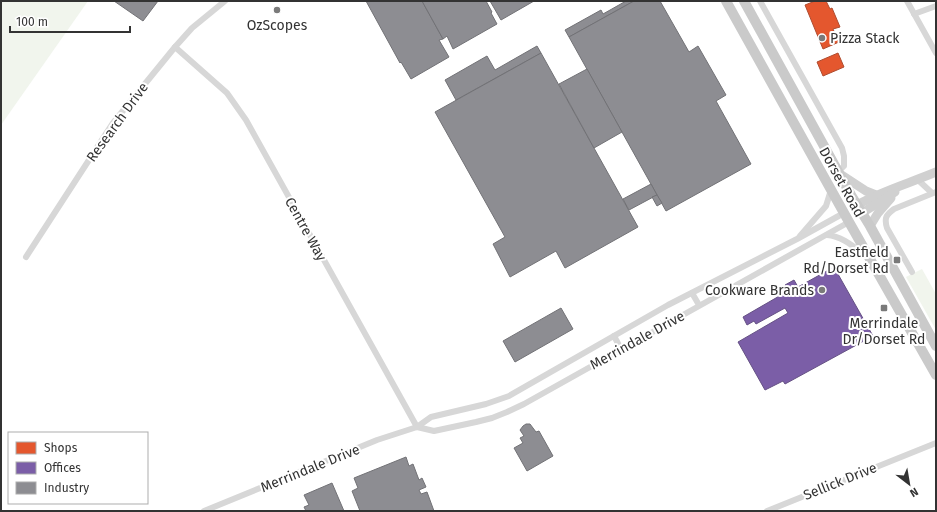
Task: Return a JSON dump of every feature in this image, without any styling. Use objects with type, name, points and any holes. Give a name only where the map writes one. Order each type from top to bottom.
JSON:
[{"type":"main road","name":"Dorset Road","points":[[726,1],[846,218],[936,375]]},
{"type":"main road","name":"Dorset Road","points":[[744,1],[936,346]]},
{"type":"main road","points":[[860,209],[876,195],[936,172]]},
{"type":"main road","points":[[839,173],[866,191],[876,195]]},
{"type":"main road","points":[[846,218],[860,209],[896,192],[908,184]]},
{"type":"main road","points":[[870,226],[878,213],[896,192]]},
{"type":"street","name":"Research Drive","points":[[26,257],[113,123],[192,28],[224,1]]},
{"type":"street","points":[[760,1],[842,148],[844,166],[839,173]]},
{"type":"street","points":[[906,1],[936,53]]},
{"type":"street","points":[[914,14],[936,6]]},
{"type":"street","name":"Centre Way","points":[[175,47],[227,93],[246,120],[417,428]]},
{"type":"street","points":[[917,180],[934,193]]},
{"type":"street","points":[[798,239],[826,206],[831,190]]},
{"type":"street","points":[[912,272],[887,228],[885,221],[889,212],[894,209],[934,193]]},
{"type":"street","name":"Merrindale Drive","points":[[417,428],[434,431],[492,418],[524,404],[699,305],[827,235],[846,218]]},
{"type":"street","name":"Merrindale Drive","points":[[204,511],[377,440],[417,428],[431,417],[486,404],[508,396],[692,293],[798,239],[846,218]]},
{"type":"street","points":[[827,235],[842,239],[870,260]]},
{"type":"street","points":[[692,293],[699,305]]},
{"type":"street","points":[[614,336],[621,349]]},
{"type":"street","name":"Sellick Drive","points":[[767,511],[936,443]]},
{"type":"shaded area","points":[[1,1],[88,1],[1,125]]},
{"type":"shaded area","points":[[922,269],[936,294],[936,330],[906,277]]},
{"type":"building: Shops","points":[[815,1],[826,1],[830,9],[832,8],[840,27],[833,29],[836,36],[838,35],[839,42],[823,49],[805,5]]},
{"type":"building: Shops","points":[[838,53],[844,67],[823,76],[817,62]]},
{"type":"building: Offices","points":[[834,267],[873,336],[785,384],[783,381],[765,390],[738,342],[788,313],[785,308],[756,324],[754,321],[747,325],[743,317],[788,291],[785,285],[794,280],[798,287]]},
{"type":"building: Industry","points":[[114,1],[158,1],[143,21]]},
{"type":"building: Industry","points":[[366,1],[422,1],[443,39],[439,40],[449,57],[411,79],[401,62],[400,63]]},
{"type":"building: Industry","points":[[422,1],[486,1],[497,24],[453,49],[447,36],[443,39]]},
{"type":"building: Industry","points":[[490,1],[534,1],[501,20]]},
{"type":"building: Industry","points":[[626,1],[634,1],[569,37],[565,30],[601,10],[603,14]]},
{"type":"building: Industry","points":[[634,1],[660,1],[689,52],[698,46],[726,95],[716,101],[751,164],[666,211],[569,37]]},
{"type":"building: Industry","points":[[537,46],[541,53],[456,100],[445,80],[487,56],[495,70]]},
{"type":"building: Industry","points":[[541,53],[638,227],[565,268],[556,251],[510,277],[493,244],[505,237],[435,112]]},
{"type":"building: Industry","points":[[587,69],[622,132],[594,148],[559,84]]},
{"type":"building: Industry","points":[[651,184],[657,195],[629,210],[623,199]]},
{"type":"building: Industry","points":[[657,195],[662,203],[657,206],[652,197]]},
{"type":"building: Industry","points":[[561,308],[573,329],[515,362],[503,341]]},
{"type":"building: Industry","points":[[526,424],[530,424],[536,432],[539,431],[553,456],[527,471],[514,448],[523,443],[520,438],[524,436],[520,430]]},
{"type":"building: Industry","points":[[406,457],[409,466],[413,464],[419,480],[422,478],[426,487],[419,490],[421,494],[427,492],[434,511],[360,511],[352,491],[358,488],[354,478]]},
{"type":"building: Industry","points":[[332,483],[344,511],[306,511],[304,507],[309,505],[304,495]]},
{"type":"place","name":"OzScopes","points":[[277,10]]},
{"type":"place","name":"Pizza Stack","points":[[822,38]]},
{"type":"place","name":"Eastfield Rd/Dorset Rd","points":[[897,260]]},
{"type":"place","name":"Cookware Brands","points":[[822,290]]},
{"type":"place","name":"Merrindale Dr/Dorset Rd","points":[[884,308]]}]
